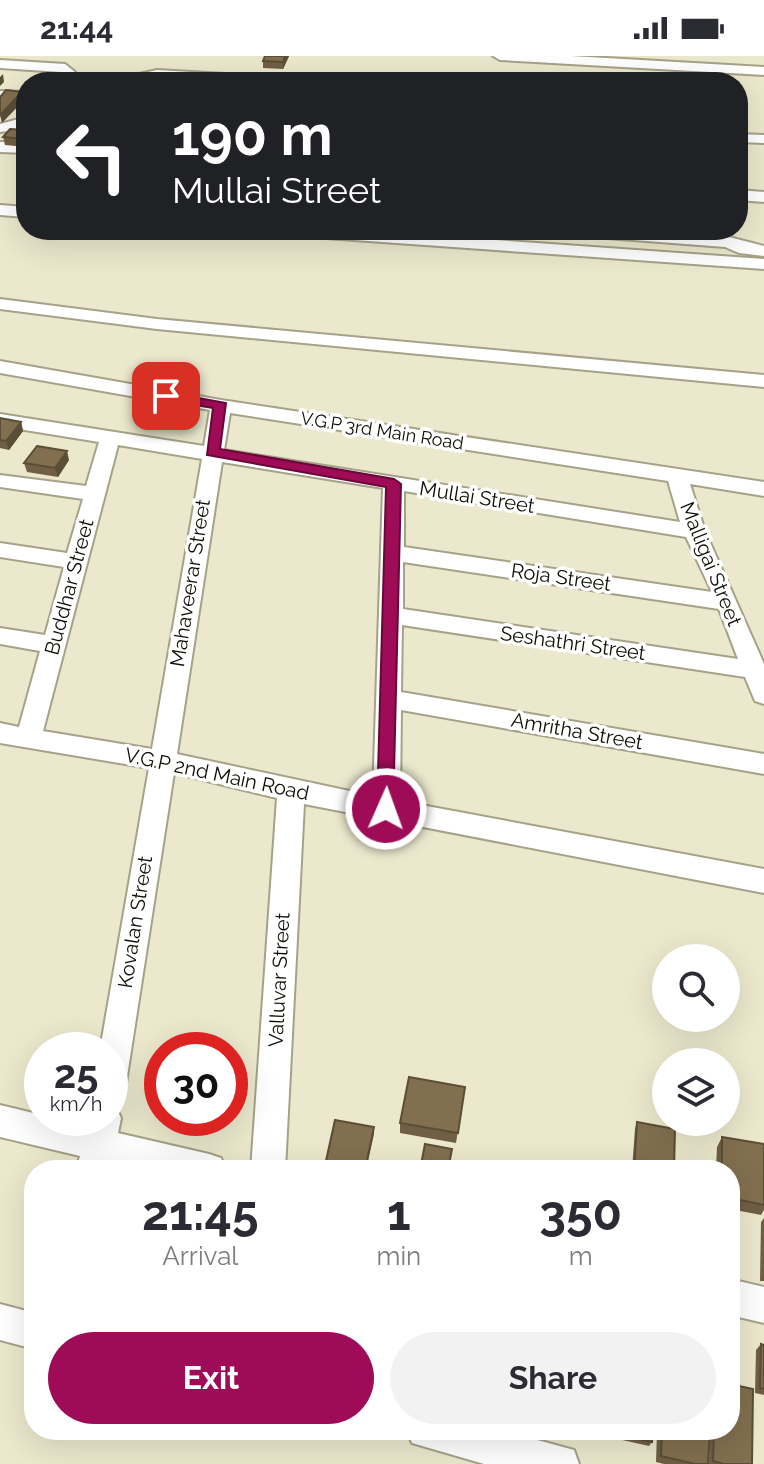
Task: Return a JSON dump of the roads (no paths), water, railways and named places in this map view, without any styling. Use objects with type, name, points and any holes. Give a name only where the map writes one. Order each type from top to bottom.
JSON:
[{"type":"street","points":[[500,56],[764,71]]},
{"type":"street","points":[[0,64],[65,68],[68,72]]},
{"type":"street","points":[[424,240],[764,264]]},
{"type":"street","points":[[702,240],[729,242],[739,248],[764,251]]},
{"type":"street","points":[[0,304],[157,324],[764,381]]},
{"type":"street","name":"V.G.P 3rd Main Road","points":[[0,367],[221,406],[764,489]]},
{"type":"street","name":"Mahaveerar Street","points":[[160,760],[221,406]]},
{"type":"street","name":"Mullai Street","points":[[0,420],[694,531]]},
{"type":"street","name":"Buddhar Street","points":[[29,737],[110,437]]},
{"type":"street","name":"Malligai Street","points":[[677,477],[694,531],[728,602],[764,695]]},
{"type":"street","points":[[0,481],[94,494]]},
{"type":"street","points":[[386,809],[394,484]]},
{"type":"street","points":[[0,550],[76,562]]},
{"type":"street","name":"Roja Street","points":[[394,553],[728,602]]},
{"type":"street","name":"Seshathri Street","points":[[393,616],[754,670]]},
{"type":"street","points":[[0,636],[54,645]]},
{"type":"street","name":"Amritha Street","points":[[390,699],[764,764]]},
{"type":"street","name":"V.G.P 2nd Main Road","points":[[0,733],[160,760],[291,791],[764,881]]},
{"type":"street","name":"Kovalan Street","points":[[118,1032],[160,760]]},
{"type":"street","name":"Valluvar Street","points":[[269,1160],[291,791]]},
{"type":"street","points":[[0,1121],[167,1160]]},
{"type":"street","points":[[740,1299],[764,1305]]},
{"type":"street","points":[[0,1322],[24,1328]]},
{"type":"street","points":[[465,1440],[560,1464]]}]
